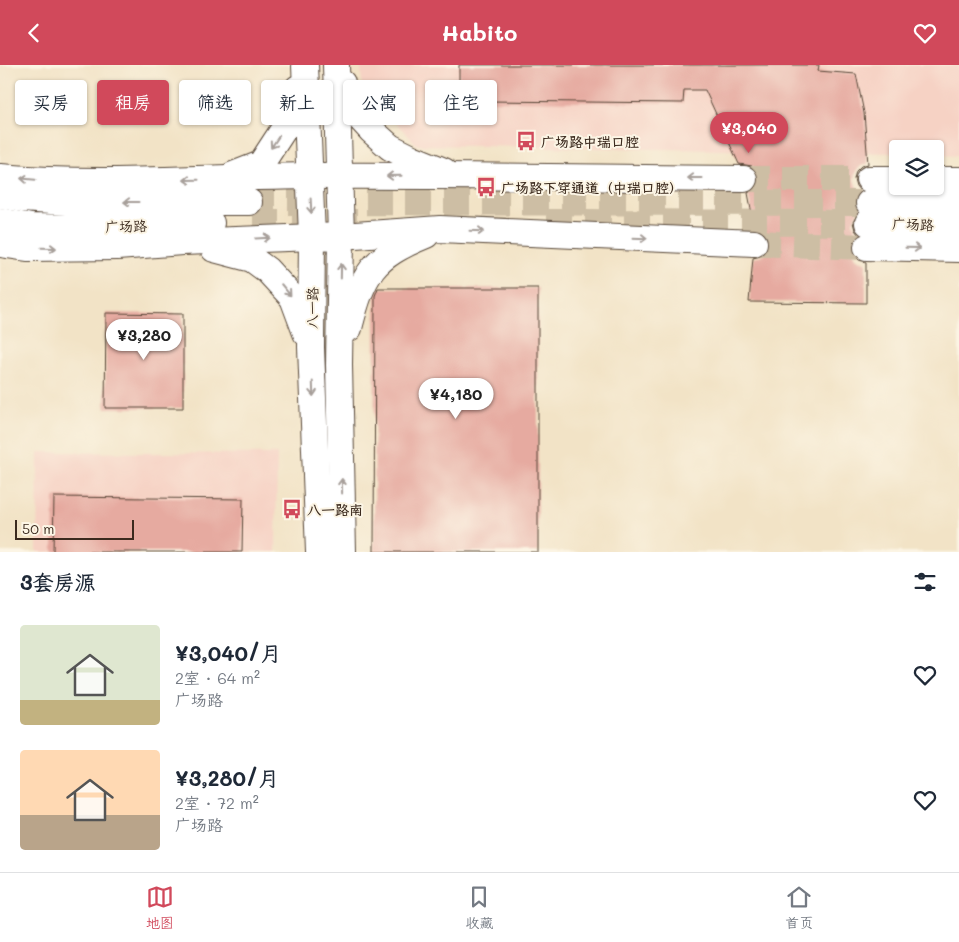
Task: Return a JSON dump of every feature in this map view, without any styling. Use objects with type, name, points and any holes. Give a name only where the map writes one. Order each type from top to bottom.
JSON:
[{"type":"main road","name":"八一路","points":[[304,65],[312,236],[311,347],[319,552]]},
{"type":"main road","points":[[225,179],[261,164],[291,118],[304,65]]},
{"type":"main road","name":"八一路","points":[[337,65],[342,236],[339,365],[343,552]]},
{"type":"main road","points":[[337,65],[347,104],[370,130],[390,147],[412,158],[456,175]]},
{"type":"main road","points":[[0,177],[44,181],[94,182],[309,176],[456,175],[744,179]]},
{"type":"main road","points":[[944,180],[959,180]]},
{"type":"main road","points":[[889,189],[868,213],[959,249]]},
{"type":"main road","name":"广场路","points":[[0,195],[22,199],[66,202],[251,212],[80,228],[31,227],[0,221]]},
{"type":"main road","name":"广场路","points":[[868,213],[959,204]]},
{"type":"main road","name":"广场路","points":[[868,213],[959,225]]},
{"type":"main road","points":[[339,365],[356,301],[364,280],[371,269],[399,246],[440,229]]},
{"type":"main road","points":[[0,245],[71,249],[182,242],[342,236],[440,229],[754,243]]},
{"type":"main road","points":[[182,242],[237,253],[252,259],[266,270],[293,298],[311,347]]},
{"type":"shaded area","points":[[361,65],[959,65],[959,156],[944,155],[944,140],[889,140],[889,153],[417,145],[398,125],[415,125],[415,80],[362,80]]},
{"type":"shaded area","points":[[38,452],[277,454],[276,552],[37,552]]},
{"type":"building","points":[[459,65],[819,65],[818,71],[856,74],[864,113],[868,164],[861,166],[856,171],[854,179],[860,191],[854,202],[858,213],[853,222],[855,230],[859,235],[854,240],[852,247],[854,255],[859,260],[866,262],[866,303],[749,302],[753,258],[761,256],[769,244],[767,237],[762,231],[753,228],[748,193],[757,187],[759,179],[757,171],[752,166],[739,164],[705,90],[684,90],[683,103],[497,101],[497,80],[459,80]]},
{"type":"building","points":[[378,288],[538,288],[538,552],[374,552],[375,296]]},
{"type":"building","points":[[106,313],[183,314],[183,408],[105,408]]},
{"type":"building","points":[[54,497],[243,499],[242,552],[53,552]]},
{"type":"tunnel","points":[[744,179],[869,179]]},
{"type":"tunnel","points":[[249,202],[869,203]]},
{"type":"tunnel","points":[[253,222],[362,222]]},
{"type":"tunnel","points":[[546,222],[868,223]]},
{"type":"tunnel","points":[[754,243],[867,247]]},
{"type":"place","name":"广场路中瑞口腔","points":[[526,141]]},
{"type":"place","name":"广场路下穿通道（中瑞口腔）","points":[[486,187]]},
{"type":"place","name":"八一路南","points":[[292,509]]}]
